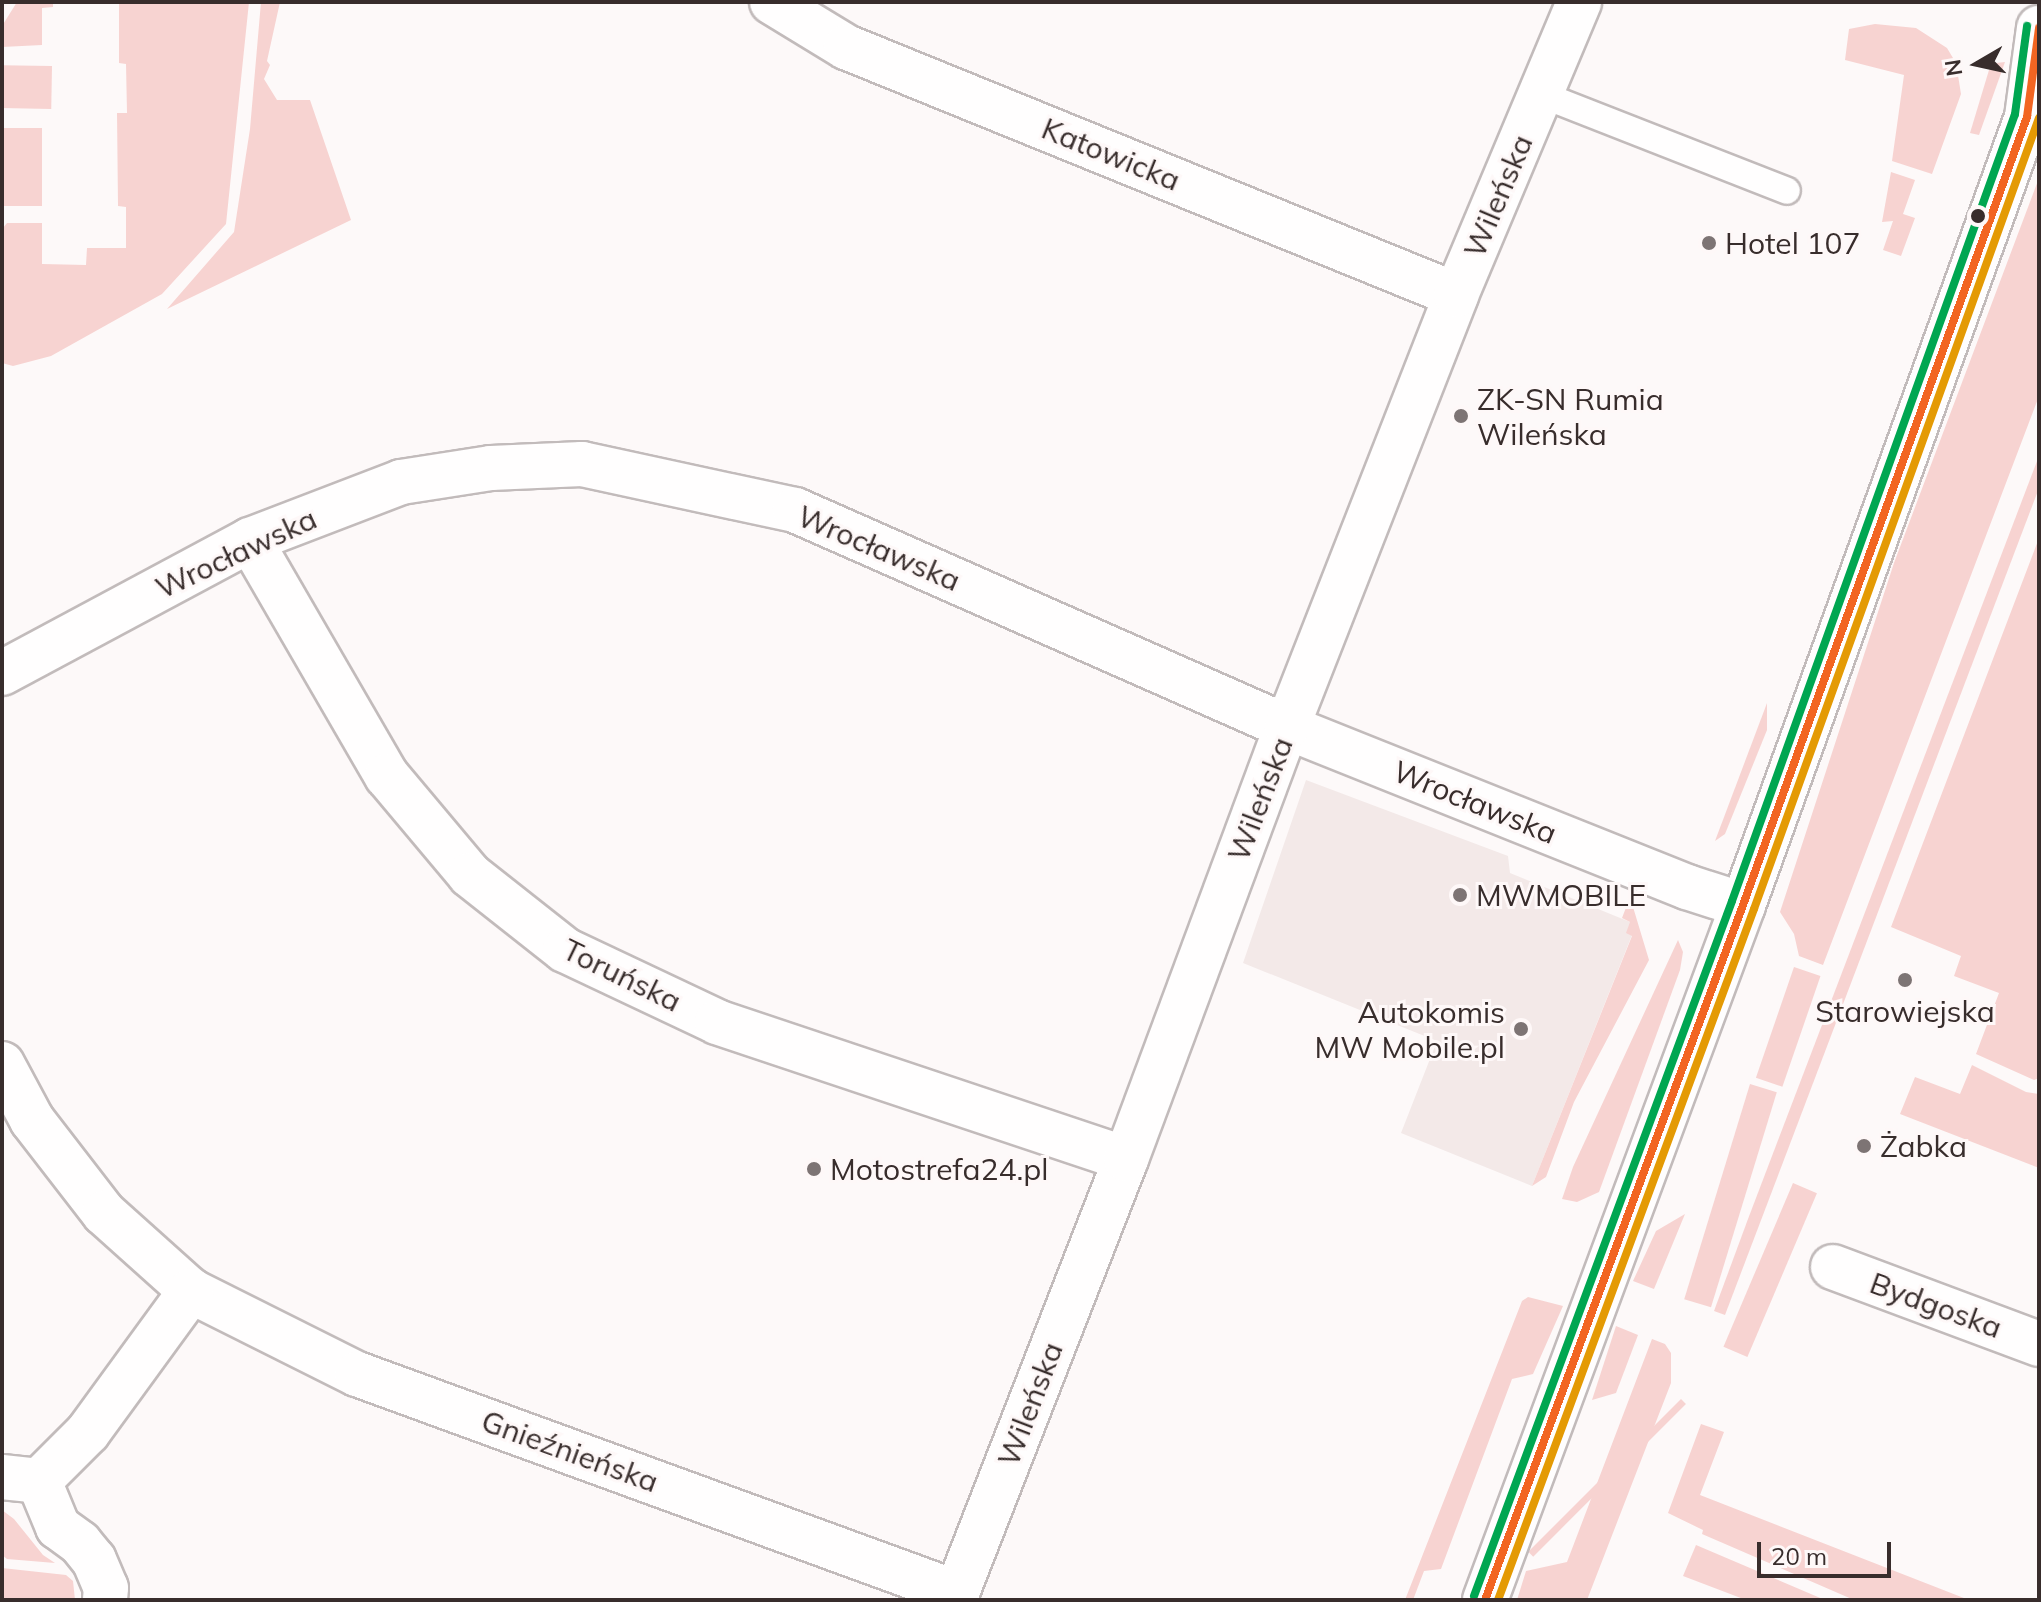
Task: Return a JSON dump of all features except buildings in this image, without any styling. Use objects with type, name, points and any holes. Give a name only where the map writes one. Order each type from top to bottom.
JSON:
[{"type":"street","name":"Katowicka","points":[[772,2],[846,47],[1456,295]]},
{"type":"street","name":"Wileńska","points":[[955,1596],[1126,1159],[1287,727],[1456,295],[1579,2]]},
{"type":"street","points":[[1485,1600],[1743,905],[2033,109],[2039,28]]},
{"type":"street","name":"Wrocławska","points":[[2,673],[250,540],[401,482],[491,468],[582,464],[795,510],[1287,727],[1687,887],[1743,905]]},
{"type":"street","name":"Toruńska","points":[[250,540],[387,776],[470,875],[565,950],[717,1022],[1126,1159]]},
{"type":"street","name":"Gnieźnieńska","points":[[2,1064],[32,1120],[104,1213],[191,1291],[357,1374],[955,1596]]},
{"type":"street","name":"Bydgoska","points":[[1833,1267],[2039,1344]]},
{"type":"street","points":[[105,1600],[106,1588],[94,1560],[80,1543],[58,1527],[20,1479],[88,1432],[191,1291]]},
{"type":"lane","points":[[1540,94],[1787,191]]},
{"type":"shaded area","points":[[17,2],[53,2],[53,7],[42,8],[42,45],[2,47],[2,26]]},
{"type":"shaded area","points":[[119,2],[249,2],[226,224],[162,294],[51,356],[13,366],[2,363],[3,228],[7,223],[42,223],[42,264],[86,265],[87,248],[126,248],[126,207],[118,206],[117,113],[127,113],[126,64],[119,63]]},
{"type":"shaded area","points":[[261,2],[280,2],[267,61],[270,65],[264,79],[277,100],[310,100],[351,220],[167,309],[234,232],[250,129]]},
{"type":"shaded area","points":[[1875,24],[1916,28],[1947,48],[1956,63],[1961,94],[1932,174],[1892,161],[1904,75],[1845,60],[1849,29]]},
{"type":"shaded area","points":[[2005,62],[1979,135],[1970,133],[1989,70],[1996,63]]},
{"type":"shaded area","points":[[2,65],[52,66],[51,109],[2,108]]},
{"type":"shaded area","points":[[2,128],[42,128],[42,206],[2,206]]},
{"type":"shaded area","points":[[1891,172],[1915,180],[1903,214],[1915,218],[1901,256],[1883,250],[1893,221],[1882,222]]},
{"type":"shaded area","points":[[2039,178],[2039,396],[1823,965],[1799,956],[1794,934],[1780,912],[1894,563]]},
{"type":"shaded area","points":[[2039,456],[2039,488],[1725,1315],[1714,1311],[1748,1219]]},
{"type":"shaded area","points":[[2039,538],[2039,1078],[2034,1080],[1976,1054],[1999,993],[1954,976],[1961,956],[1891,927]]},
{"type":"shaded area","points":[[1767,703],[1767,730],[1725,834],[1715,841]]},
{"type":"shaded area","points":[[1306,780],[1508,856],[1510,873],[1630,922],[1632,935],[1532,1186],[1401,1133],[1437,1041],[1243,963]]},
{"type":"shaded area","points":[[1630,897],[1649,960],[1574,1102],[1546,1177],[1532,1186],[1632,936],[1626,933],[1630,922],[1622,918]]},
{"type":"shaded area","points":[[1678,940],[1683,952],[1680,970],[1599,1192],[1577,1202],[1562,1199],[1573,1167]]},
{"type":"shaded area","points":[[1794,967],[1820,976],[1782,1087],[1756,1078]]},
{"type":"shaded area","points":[[1972,1065],[2026,1092],[2039,1094],[2039,1168],[1900,1114],[1915,1077],[1960,1094]]},
{"type":"shaded area","points":[[1750,1084],[1777,1092],[1711,1307],[1684,1299]]},
{"type":"shaded area","points":[[1793,1183],[1817,1193],[1747,1357],[1723,1347]]},
{"type":"shaded area","points":[[1685,1214],[1654,1289],[1633,1281],[1656,1231]]},
{"type":"shaded area","points":[[1528,1297],[1563,1306],[1533,1374],[1512,1379],[1441,1569],[1424,1571],[1413,1600],[1405,1600],[1522,1301]]},
{"type":"shaded area","points":[[1616,1326],[1638,1335],[1616,1393],[1592,1400]]},
{"type":"shaded area","points":[[1652,1339],[1665,1344],[1671,1353],[1671,1383],[1587,1600],[1517,1600],[1526,1571],[1567,1562]]},
{"type":"shaded area","points":[[1681,1399],[1686,1404],[1533,1557],[1528,1552]]},
{"type":"shaded area","points":[[1701,1424],[1724,1432],[1700,1495],[1969,1600],[1854,1600],[1702,1534],[1703,1530],[1668,1513]]},
{"type":"shaded area","points":[[2,1510],[14,1519],[43,1555],[55,1563],[7,1559],[2,1555]]},
{"type":"shaded area","points":[[1696,1545],[1825,1600],[1746,1600],[1683,1576]]},
{"type":"shaded area","points":[[2,1568],[66,1575],[73,1581],[75,1600],[2,1600]]},
{"type":"transit line","points":[[1474,1596],[1732,901],[2015,114],[2027,26]]},
{"type":"transit line","points":[[1485,1600],[1743,905],[2027,117],[2039,28]]},
{"type":"transit line","points":[[1498,1600],[1754,909],[2039,118]]},
{"type":"place","name":"Hotel 107","points":[[1709,243]]},
{"type":"place","name":"ZK-SN Rumia Wileńska","points":[[1461,416]]},
{"type":"place","name":"MWMOBILE","points":[[1460,895]]},
{"type":"place","name":"Starowiejska","points":[[1905,980]]},
{"type":"place","name":"Autokomis MW Mobile.pl","points":[[1521,1029]]},
{"type":"place","name":"Żabka","points":[[1864,1146]]},
{"type":"place","name":"Motostrefa24.pl","points":[[814,1169]]}]
